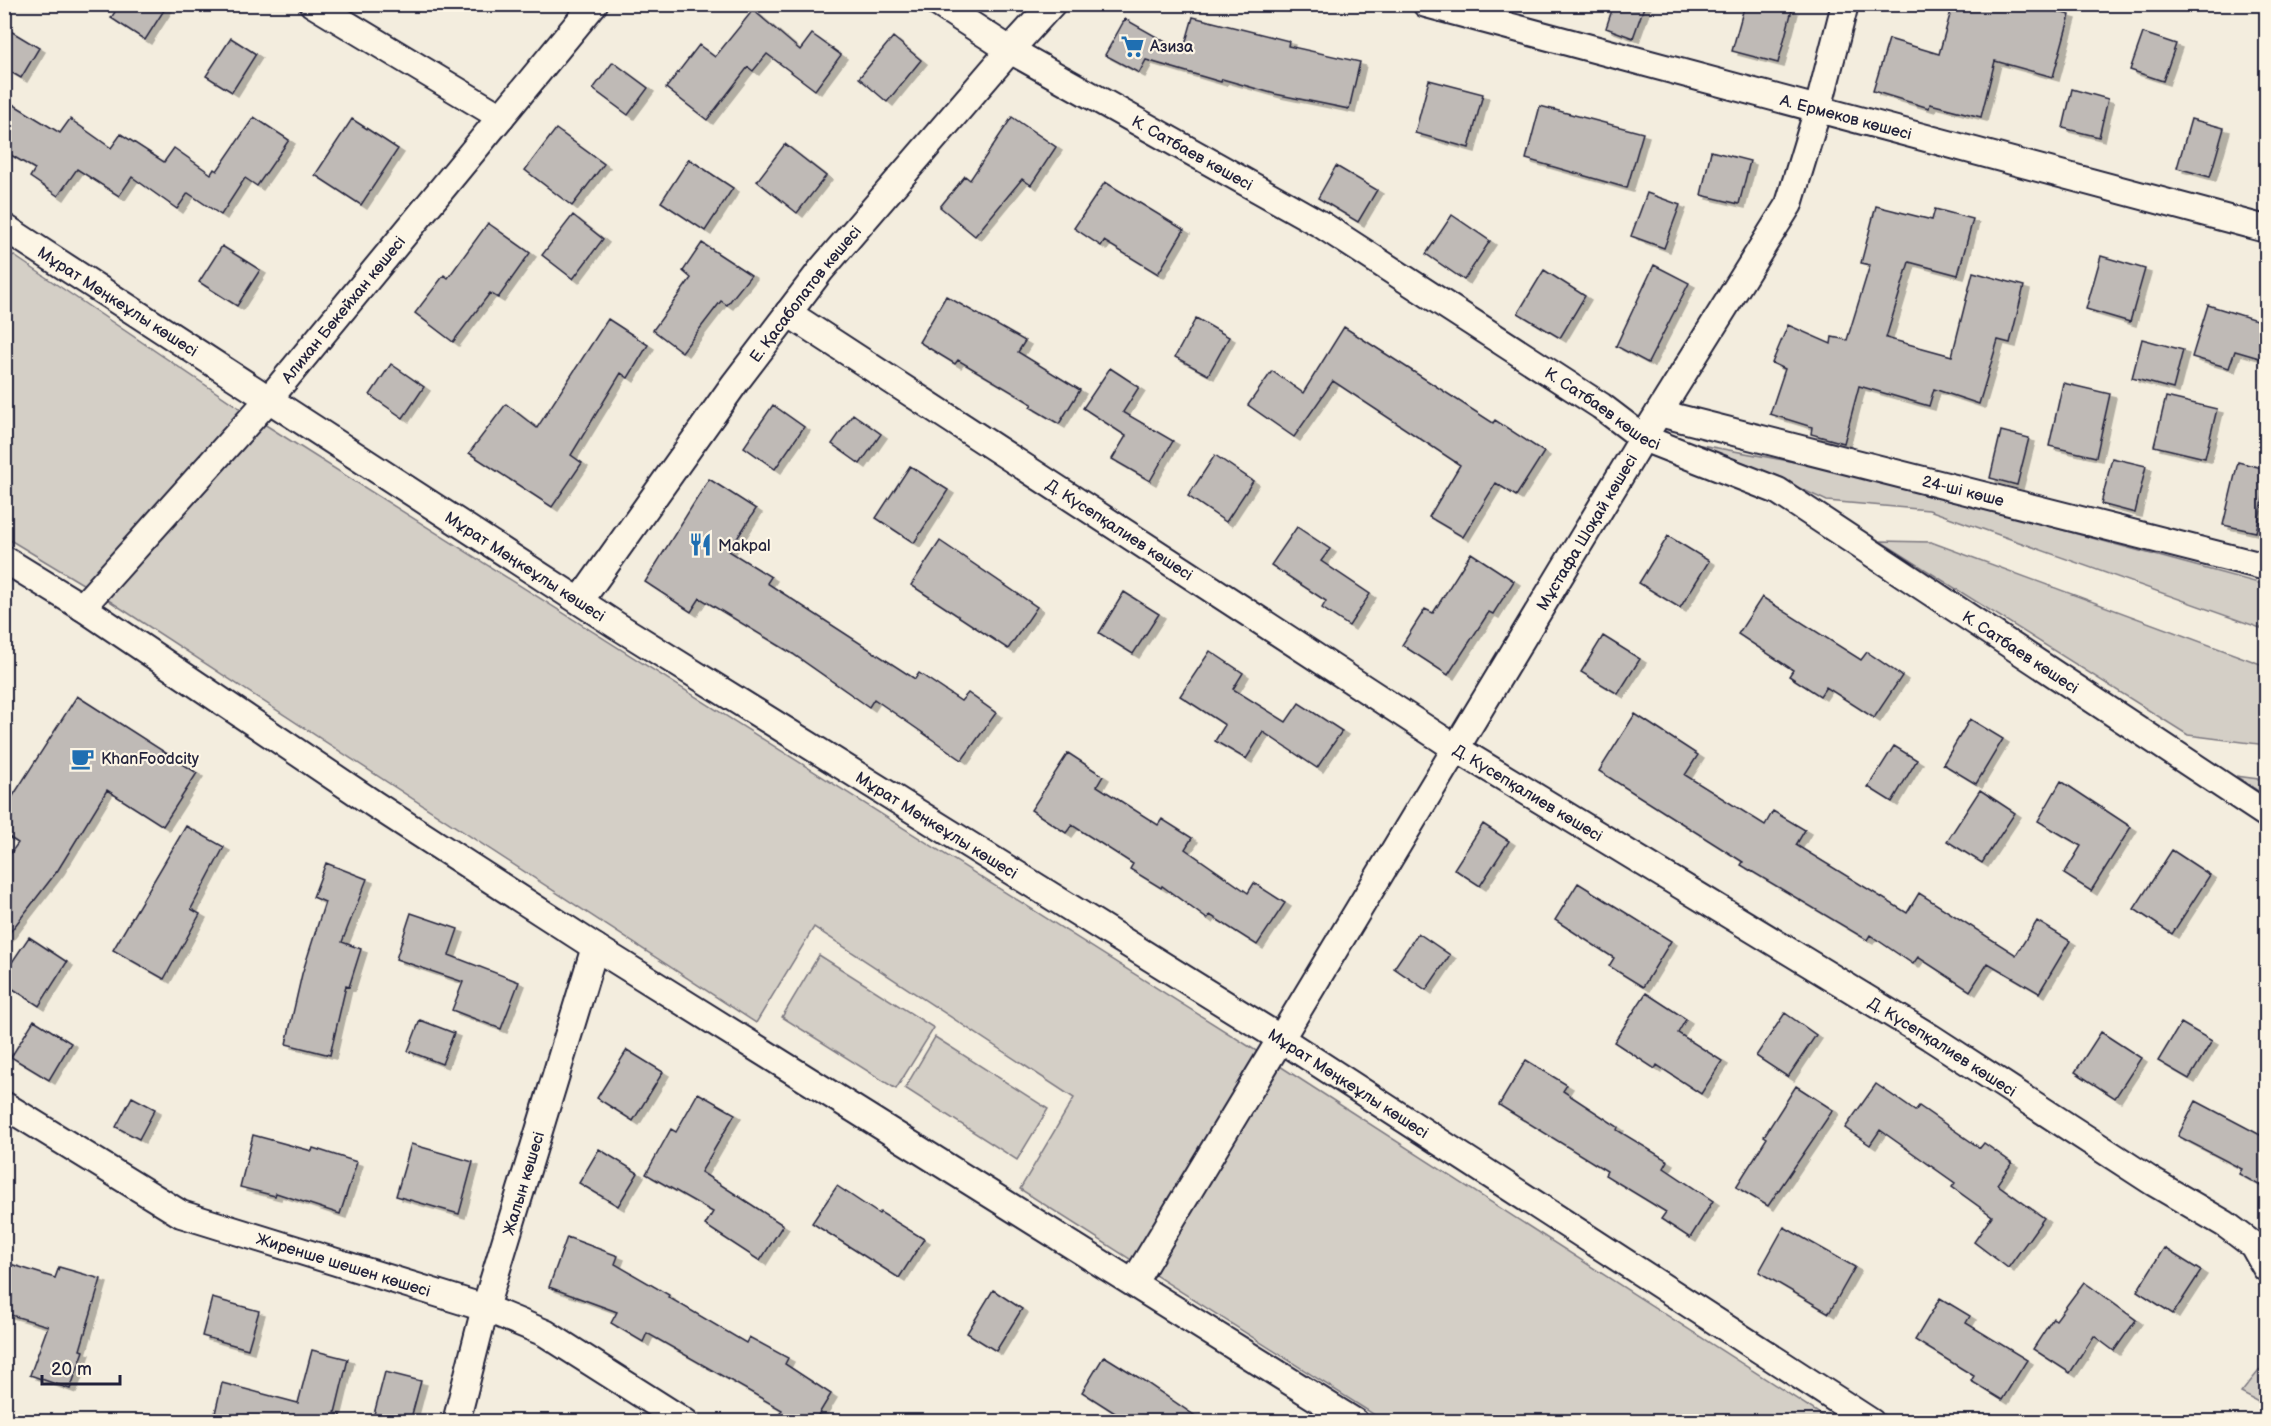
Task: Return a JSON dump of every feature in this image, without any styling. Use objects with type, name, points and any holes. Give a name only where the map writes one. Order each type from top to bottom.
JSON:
[{"type":"street","points":[[314,4],[501,117]]},
{"type":"street","name":"Алихан Бөкейхан көшесі","points":[[82,607],[269,399],[594,4]]},
{"type":"street","name":"К. Сатбаев көшесі","points":[[939,4],[1010,50],[1323,225],[1601,405],[1643,438],[1778,491],[2266,814]]},
{"type":"street","name":"Е. Қасаболатов көшесі","points":[[580,601],[735,383],[820,270],[1052,4]]},
{"type":"street","name":"А. Ермеков көшесі","points":[[1426,4],[2266,229]]},
{"type":"street","name":"Мұстафа Шоқай көшесі","points":[[1134,1282],[1643,438],[1789,204],[1818,109],[1845,4]]},
{"type":"street","name":"Мұрат Мөңкеұлы көшесі","points":[[4,227],[580,601],[1281,1039],[1871,1422]]},
{"type":"street","name":"Д. Күсепқалиев көшесі","points":[[788,312],[1457,749],[1930,1037],[2153,1182],[2225,1224],[2253,1245],[2266,1268]]},
{"type":"street","name":"24-ші көше","points":[[1659,413],[2266,567]]},
{"type":"street","points":[[4,559],[82,607],[374,804],[595,947],[1355,1422]]},
{"type":"street","name":"Жалын көшесі","points":[[456,1422],[485,1308],[595,947]]},
{"type":"street","name":"Жиренше шешен көшесі","points":[[4,1105],[182,1214],[485,1308],[545,1333],[685,1422]]},
{"type":"shaded area","points":[[4,249],[253,417],[1269,1059],[1831,1421],[1384,1421],[1020,1189],[1074,1098],[814,927],[756,1023],[96,592],[5,537]]},
{"type":"shaded area","points":[[1690,443],[1844,471],[2266,585],[2266,630],[1929,510],[1827,501],[1750,465]]},
{"type":"shaded area","points":[[1880,541],[1931,542],[2266,666],[2266,745],[2188,735]]},
{"type":"shaded area","points":[[2236,776],[2266,780],[2266,796]]},
{"type":"shaded area","points":[[819,955],[934,1028],[896,1089],[782,1017]]},
{"type":"shaded area","points":[[935,1037],[1048,1109],[1017,1160],[905,1088]]},
{"type":"shaded area","points":[[2266,1362],[2266,1406],[2241,1393]]},
{"type":"building","points":[[120,4],[168,4],[145,40],[111,18]]},
{"type":"building","points":[[1614,4],[1645,4],[1633,38],[1606,28]]},
{"type":"building","points":[[1745,4],[1773,4],[1792,10],[1778,63],[1732,51]]},
{"type":"building","points":[[1953,4],[2029,4],[2070,15],[2053,77],[1995,61],[1981,117],[1930,104],[1929,108],[1873,91],[1889,39],[1939,54]]},
{"type":"building","points":[[753,10],[800,50],[812,34],[841,55],[815,90],[767,54],[753,71],[748,67],[707,120],[666,88],[699,45],[715,57]]},
{"type":"building","points":[[1193,17],[1289,41],[1288,46],[1360,62],[1349,109],[1275,94],[1222,79],[1221,82],[1146,60],[1139,73],[1105,55],[1125,19],[1183,52]]},
{"type":"building","points":[[4,27],[39,48],[21,78],[4,68]]},
{"type":"building","points":[[2143,33],[2176,44],[2163,81],[2130,70]]},
{"type":"building","points":[[893,37],[921,60],[887,102],[859,78]]},
{"type":"building","points":[[231,38],[256,54],[232,92],[206,76]]},
{"type":"building","points":[[613,62],[648,88],[628,115],[593,89]]},
{"type":"building","points":[[1429,80],[1483,94],[1469,148],[1415,133]]},
{"type":"building","points":[[2072,89],[2108,99],[2099,137],[2063,128]]},
{"type":"building","points":[[11,103],[60,133],[70,119],[111,148],[121,134],[164,162],[174,148],[211,174],[214,169],[217,171],[254,117],[289,140],[257,186],[245,178],[221,215],[188,193],[177,209],[132,177],[119,196],[77,169],[58,196],[30,177],[35,169],[4,151],[4,115]]},
{"type":"building","points":[[1540,106],[1643,133],[1627,188],[1526,159]]},
{"type":"building","points":[[1012,117],[1056,147],[1031,185],[1022,179],[975,236],[940,207],[965,176],[970,180]]},
{"type":"building","points":[[352,119],[398,149],[361,205],[315,175]]},
{"type":"building","points":[[2191,119],[2224,128],[2210,177],[2177,168]]},
{"type":"building","points":[[556,129],[604,164],[572,206],[525,170]]},
{"type":"building","points":[[785,144],[826,176],[797,213],[757,181]]},
{"type":"building","points":[[1711,151],[1750,161],[1739,204],[1701,195]]},
{"type":"building","points":[[689,159],[733,188],[705,231],[661,202]]},
{"type":"building","points":[[1336,166],[1377,190],[1358,222],[1318,198]]},
{"type":"building","points":[[1105,182],[1184,230],[1158,274],[1104,241],[1101,246],[1074,228]]},
{"type":"building","points":[[1647,193],[1680,205],[1664,248],[1631,236]]},
{"type":"building","points":[[1876,206],[1932,220],[1935,209],[1973,219],[1958,275],[1909,262],[1886,338],[1952,356],[1973,272],[2024,286],[2010,343],[1998,340],[1979,404],[1934,389],[1929,406],[1859,386],[1844,443],[1811,434],[1812,427],[1770,414],[1785,369],[1772,363],[1788,325],[1831,344],[1832,337],[1847,340],[1870,265],[1861,263]]},
{"type":"building","points":[[573,215],[603,239],[573,279],[542,255]]},
{"type":"building","points":[[1452,215],[1490,241],[1464,280],[1426,254]]},
{"type":"building","points":[[488,223],[530,253],[498,298],[490,293],[453,342],[415,313],[444,275],[448,278]]},
{"type":"building","points":[[702,243],[751,275],[727,305],[721,301],[682,352],[653,330],[691,278],[683,271]]},
{"type":"building","points":[[222,246],[260,270],[237,306],[199,282]]},
{"type":"building","points":[[2101,256],[2145,269],[2130,322],[2086,309]]},
{"type":"building","points":[[1654,265],[1689,283],[1648,363],[1616,346]]},
{"type":"building","points":[[1544,270],[1585,296],[1560,338],[1518,313]]},
{"type":"building","points":[[946,296],[1025,341],[1018,352],[1080,390],[1059,424],[1030,407],[1032,404],[958,360],[955,364],[919,342]]},
{"type":"building","points":[[2208,305],[2266,323],[2266,360],[2235,351],[2229,368],[2192,357]]},
{"type":"building","points":[[1196,318],[1229,337],[1208,375],[1175,357]]},
{"type":"building","points":[[608,319],[648,345],[628,378],[621,373],[571,455],[582,463],[552,507],[469,453],[506,404],[537,428]]},
{"type":"building","points":[[1344,327],[1493,423],[1495,420],[1544,452],[1516,496],[1496,483],[1463,537],[1429,517],[1460,465],[1333,381],[1294,437],[1248,405],[1272,371],[1303,393]]},
{"type":"building","points":[[2142,339],[2183,350],[2173,389],[2132,378]]},
{"type":"building","points":[[391,364],[424,387],[403,418],[370,395]]},
{"type":"building","points":[[1110,368],[1139,387],[1123,412],[1173,441],[1150,481],[1112,459],[1126,436],[1083,408]]},
{"type":"building","points":[[2063,383],[2110,394],[2096,457],[2049,446]]},
{"type":"building","points":[[2166,397],[2217,409],[2205,458],[2154,446]]},
{"type":"building","points":[[773,405],[804,427],[775,469],[744,447]]},
{"type":"building","points":[[853,414],[881,434],[860,464],[832,444]]},
{"type":"building","points":[[2001,431],[2029,438],[2017,485],[1990,478]]},
{"type":"building","points":[[1215,455],[1253,481],[1226,522],[1188,496]]},
{"type":"building","points":[[2112,458],[2146,466],[2135,513],[2101,504]]},
{"type":"building","points":[[2238,462],[2266,469],[2266,486],[2256,532],[2223,525]]},
{"type":"building","points":[[910,466],[948,490],[914,543],[876,518]]},
{"type":"building","points":[[709,479],[756,509],[729,551],[771,577],[767,583],[915,679],[919,673],[961,701],[968,693],[996,713],[962,760],[874,699],[869,707],[793,654],[700,598],[691,612],[645,582]]},
{"type":"building","points":[[1297,527],[1330,549],[1321,561],[1370,594],[1349,626],[1322,608],[1326,601],[1271,565]]},
{"type":"building","points":[[1668,536],[1709,561],[1680,608],[1639,583]]},
{"type":"building","points":[[940,541],[1037,607],[1008,649],[911,585]]},
{"type":"building","points":[[1471,553],[1514,581],[1493,614],[1489,612],[1448,675],[1402,645],[1425,609],[1433,613]]},
{"type":"building","points":[[1124,592],[1159,614],[1133,654],[1099,633]]},
{"type":"building","points":[[1762,597],[1861,660],[1867,652],[1902,676],[1874,718],[1826,687],[1820,696],[1789,676],[1793,670],[1738,634]]},
{"type":"building","points":[[1603,636],[1640,659],[1618,694],[1581,672]]},
{"type":"building","points":[[1210,651],[1243,673],[1233,689],[1286,722],[1299,703],[1342,731],[1317,768],[1263,732],[1246,759],[1215,741],[1225,725],[1180,696]]},
{"type":"building","points":[[77,696],[197,773],[163,826],[107,790],[58,870],[4,940],[4,862],[18,843],[4,834],[4,810]]},
{"type":"building","points":[[1635,714],[1698,755],[1685,775],[1765,825],[1773,811],[1805,830],[1796,845],[1907,913],[1919,893],[2016,955],[2037,921],[2070,941],[2039,993],[1988,963],[1970,991],[1918,957],[1913,964],[1870,935],[1867,940],[1741,865],[1743,862],[1599,771]]},
{"type":"building","points":[[1970,719],[2003,739],[1976,784],[1943,764]]},
{"type":"building","points":[[1894,746],[1917,760],[1892,802],[1868,787]]},
{"type":"building","points":[[1068,753],[1103,776],[1097,786],[1158,825],[1162,819],[1192,838],[1185,849],[1248,893],[1254,883],[1285,903],[1257,945],[1210,915],[1207,919],[1162,886],[1161,888],[1130,869],[1133,864],[1072,825],[1066,833],[1031,810]]},
{"type":"building","points":[[2061,781],[2131,827],[2091,891],[2064,874],[2081,846],[2038,821]]},
{"type":"building","points":[[1980,790],[2015,813],[1982,863],[1947,841]]},
{"type":"building","points":[[1483,824],[1509,841],[1480,886],[1454,869]]},
{"type":"building","points":[[186,826],[224,847],[191,909],[200,914],[164,979],[113,950]]},
{"type":"building","points":[[2172,850],[2210,875],[2172,934],[2134,909]]},
{"type":"building","points":[[326,863],[367,879],[342,942],[361,949],[349,987],[346,986],[330,1055],[286,1044],[302,974],[325,902],[313,897]]},
{"type":"building","points":[[1578,883],[1671,941],[1643,987],[1609,966],[1614,958],[1555,920]]},
{"type":"building","points":[[411,913],[458,929],[449,955],[519,982],[501,1029],[452,1010],[463,982],[396,959]]},
{"type":"building","points":[[1418,933],[1450,955],[1426,990],[1394,968]]},
{"type":"building","points":[[29,937],[67,962],[39,1006],[4,983],[4,974]]},
{"type":"building","points":[[1646,993],[1686,1019],[1678,1033],[1722,1061],[1701,1094],[1657,1065],[1655,1069],[1614,1042]]},
{"type":"building","points":[[1785,1013],[1816,1035],[1788,1077],[1756,1056]]},
{"type":"building","points":[[34,1020],[71,1043],[49,1080],[11,1057]]},
{"type":"building","points":[[420,1020],[454,1033],[442,1064],[408,1051]]},
{"type":"building","points":[[2181,1023],[2212,1041],[2189,1079],[2158,1061]]},
{"type":"building","points":[[2101,1032],[2141,1058],[2115,1098],[2075,1072]]},
{"type":"building","points":[[627,1050],[663,1072],[633,1121],[597,1098]]},
{"type":"building","points":[[1526,1060],[1567,1085],[1563,1091],[1618,1127],[1617,1130],[1668,1161],[1664,1168],[1713,1201],[1690,1238],[1661,1219],[1666,1212],[1605,1175],[1607,1171],[1499,1105]]},
{"type":"building","points":[[1876,1084],[1915,1111],[1919,1106],[1980,1148],[1984,1143],[2012,1163],[1997,1184],[2044,1218],[2008,1268],[1974,1242],[1992,1216],[1952,1187],[1955,1183],[1880,1130],[1870,1145],[1845,1128]]},
{"type":"building","points":[[1796,1086],[1833,1110],[1768,1206],[1736,1187],[1767,1138],[1764,1136]]},
{"type":"building","points":[[698,1093],[735,1114],[701,1172],[783,1225],[760,1261],[705,1225],[713,1212],[646,1174],[671,1129],[676,1132]]},
{"type":"building","points":[[132,1097],[155,1109],[139,1139],[116,1127]]},
{"type":"building","points":[[2196,1101],[2266,1138],[2266,1189],[2239,1174],[2242,1169],[2178,1136]]},
{"type":"building","points":[[253,1135],[312,1151],[313,1148],[357,1162],[340,1214],[276,1193],[275,1196],[240,1187]]},
{"type":"building","points":[[411,1144],[473,1162],[459,1214],[396,1196]]},
{"type":"building","points":[[599,1149],[638,1173],[618,1206],[579,1183]]},
{"type":"building","points":[[837,1186],[879,1214],[880,1212],[924,1239],[899,1278],[812,1223]]},
{"type":"building","points":[[1784,1227],[1855,1267],[1829,1313],[1759,1272]]},
{"type":"building","points":[[567,1237],[618,1256],[615,1264],[669,1295],[668,1297],[746,1343],[749,1337],[788,1358],[785,1364],[831,1394],[814,1422],[775,1422],[782,1410],[647,1333],[643,1342],[611,1323],[617,1312],[549,1287]]},
{"type":"building","points":[[2164,1248],[2201,1271],[2173,1314],[2137,1291]]},
{"type":"building","points":[[4,1262],[55,1278],[59,1267],[101,1279],[80,1350],[84,1351],[70,1389],[30,1375],[48,1326],[4,1313]]},
{"type":"building","points":[[2084,1282],[2136,1320],[2114,1351],[2094,1336],[2070,1373],[2033,1349],[2053,1318],[2056,1320]]},
{"type":"building","points":[[993,1290],[1022,1309],[996,1351],[967,1333]]},
{"type":"building","points":[[212,1298],[259,1311],[248,1349],[202,1336]]},
{"type":"building","points":[[1940,1298],[1970,1316],[1966,1323],[2027,1360],[2002,1400],[1971,1381],[1974,1376],[1915,1340]]},
{"type":"building","points":[[312,1350],[348,1359],[335,1413],[341,1414],[340,1422],[213,1422],[222,1383],[298,1403]]},
{"type":"building","points":[[1104,1356],[1204,1422],[1129,1422],[1082,1392]]},
{"type":"building","points":[[385,1372],[421,1381],[410,1422],[372,1422]]},
{"type":"place","name":"Азиза","points":[[1132,46]]},
{"type":"place","name":"Makpal","points":[[700,545]]},
{"type":"place","name":"KhanFoodcity","points":[[83,758]]}]
